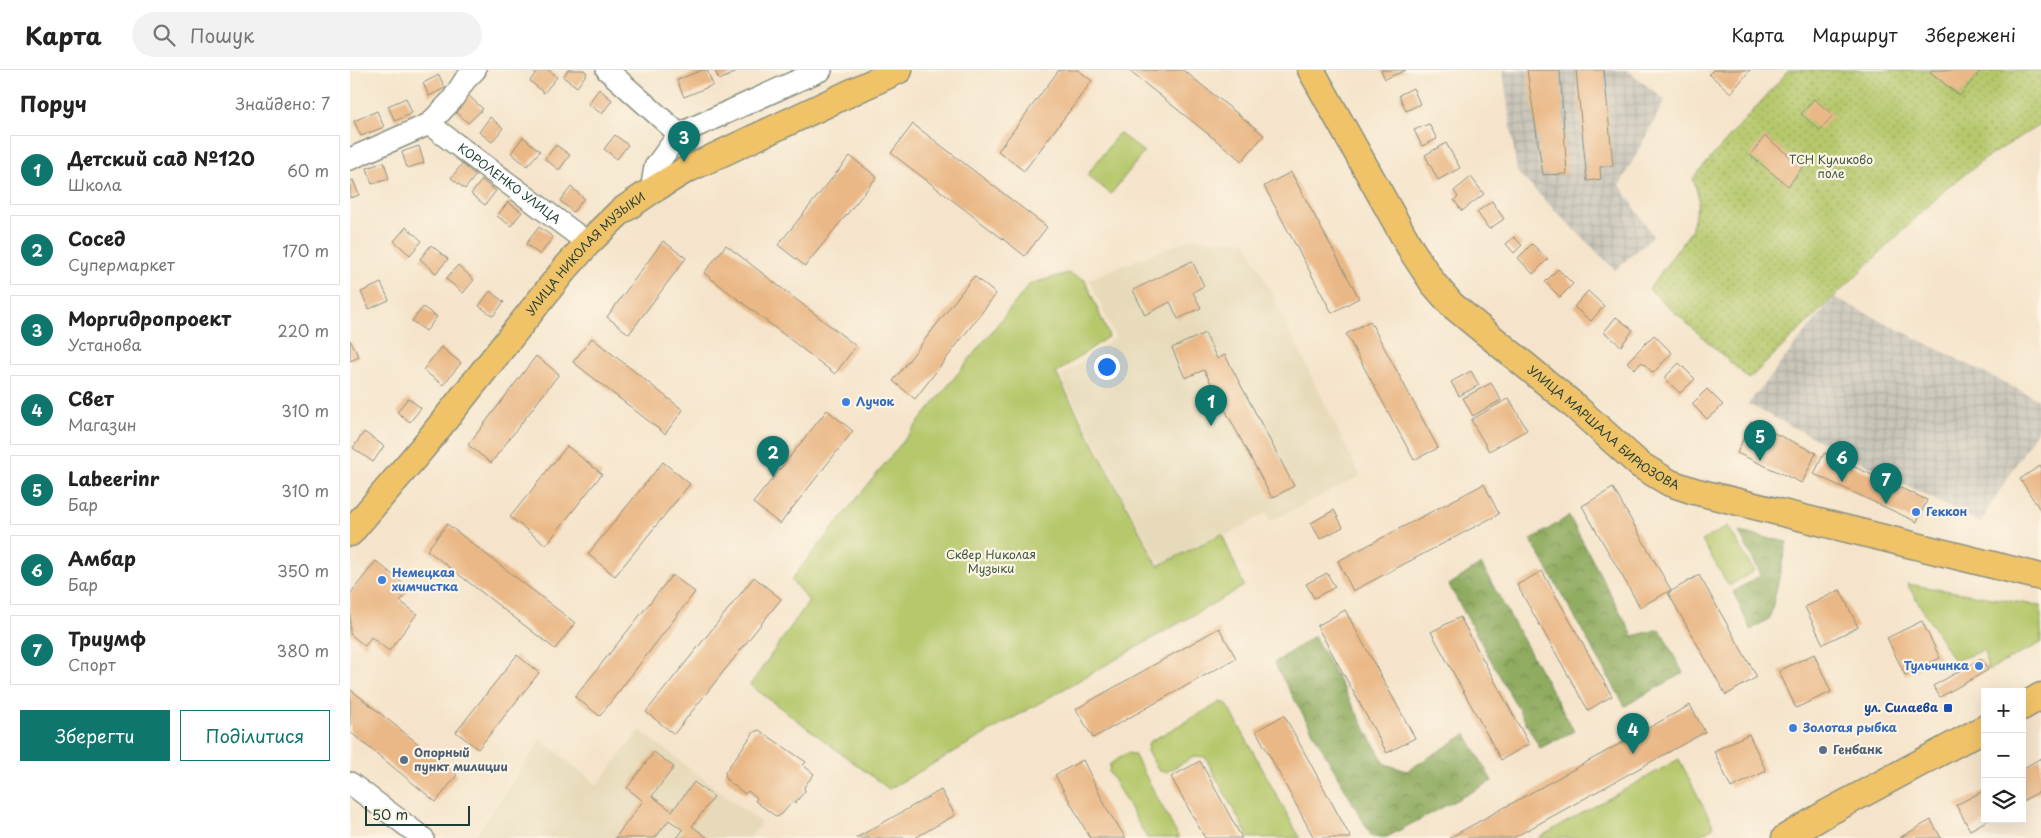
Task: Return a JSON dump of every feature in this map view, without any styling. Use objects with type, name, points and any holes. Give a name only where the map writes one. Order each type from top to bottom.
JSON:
[{"type":"main road","name":"УЛИЦА НИКОЛАЯ МУЗЫКИ","points":[[350,533],[436,431],[564,270],[620,212],[684,172],[899,70]]},
{"type":"main road","name":"УЛИЦА МАРШАЛА БИРЮЗОВА","points":[[1320,75],[1412,251],[1433,283],[1452,305],[1570,402],[1640,464],[1670,483],[1694,491],[2041,577]]},
{"type":"main road","points":[[2026,705],[2041,696]]},
{"type":"main road","points":[[1785,838],[1827,813],[1981,730]]},
{"type":"street","points":[[350,159],[429,124],[475,70]]},
{"type":"street","points":[[607,70],[679,134]]},
{"type":"street","points":[[651,191],[655,167],[679,134],[821,70]]},
{"type":"street","name":"КОРОЛЕНКО УЛИЦА","points":[[429,124],[588,243]]},
{"type":"street","points":[[350,783],[423,838]]},
{"type":"shaded area","points":[[1503,70],[1627,70],[1665,100],[1620,185],[1653,236],[1615,270],[1517,172]]},
{"type":"shaded area","points":[[1190,239],[1246,241],[1360,476],[1271,521],[1266,513],[1163,572],[1061,377],[1115,337],[1089,279]]},
{"type":"shaded area","points":[[1834,297],[2041,401],[2041,424],[1980,523],[1748,404]]},
{"type":"shaded area","points":[[640,730],[761,823],[750,838],[474,838],[541,740],[597,785]]},
{"type":"green space","name":"ТСН Куликово поле","points":[[1789,70],[2041,70],[2041,124],[1986,158],[1947,188],[1749,379],[1649,289],[1691,231],[1699,199],[1693,178]]},
{"type":"green space","points":[[1119,133],[1144,152],[1111,194],[1087,175]]},
{"type":"green space","name":"Сквер Николая Музыки","points":[[1068,273],[1085,280],[1109,336],[1056,373],[1158,566],[1222,534],[1244,586],[889,789],[750,685],[809,601],[791,580],[1030,284]]},
{"type":"green space","points":[[1569,516],[1633,636],[1660,629],[1683,673],[1625,706],[1531,540]]},
{"type":"green space","points":[[1728,526],[1754,571],[1729,586],[1702,541]]},
{"type":"green space","points":[[1739,532],[1787,542],[1770,618],[1751,630],[1733,592],[1761,575]]},
{"type":"green space","points":[[1481,564],[1574,731],[1540,748],[1449,585]]},
{"type":"green space","points":[[1907,584],[2041,606],[2041,643],[1988,670],[1984,650],[1954,661]]},
{"type":"green space","points":[[1314,636],[1385,764],[1407,771],[1466,734],[1492,781],[1387,837],[1372,837],[1274,663]]},
{"type":"green space","points":[[1221,702],[1227,704],[1300,838],[1249,838],[1205,757],[1196,756],[1166,772],[1159,771],[1147,751],[1149,742]]},
{"type":"green space","points":[[1127,753],[1134,754],[1179,838],[1147,838],[1109,772],[1110,764]]},
{"type":"green space","points":[[1679,759],[1714,827],[1694,838],[1538,838]]},
{"type":"building","points":[[538,70],[549,70],[557,77],[544,93],[530,81]]},
{"type":"building","points":[[568,70],[584,70],[587,73],[577,87],[563,77]]},
{"type":"building","points":[[702,70],[707,70],[713,85],[684,97],[677,80]]},
{"type":"building","points":[[715,70],[734,70],[735,73],[719,80]]},
{"type":"building","points":[[1059,70],[1078,70],[1092,81],[1024,171],[998,151]]},
{"type":"building","points":[[1128,70],[1183,70],[1264,135],[1242,161]]},
{"type":"building","points":[[1381,70],[1406,70],[1385,79]]},
{"type":"building","points":[[1527,70],[1560,70],[1567,174],[1543,175]]},
{"type":"building","points":[[1576,70],[1604,70],[1613,166],[1600,167],[1601,179],[1587,181]]},
{"type":"building","points":[[1713,70],[1750,70],[1731,93],[1709,74]]},
{"type":"building","points":[[1932,70],[1981,70],[1960,96],[1930,72]]},
{"type":"building","points":[[439,75],[445,88],[429,96],[423,83]]},
{"type":"building","points":[[1413,88],[1420,104],[1406,111],[1399,95]]},
{"type":"building","points":[[599,89],[612,100],[602,114],[588,104]]},
{"type":"building","points":[[467,94],[483,109],[468,123],[453,109]]},
{"type":"building","points":[[406,98],[412,113],[395,121],[388,106]]},
{"type":"building","points":[[1814,99],[1833,115],[1820,130],[1801,114]]},
{"type":"building","points":[[377,111],[384,127],[361,136],[354,121]]},
{"type":"building","points":[[490,117],[503,128],[492,142],[479,132]]},
{"type":"building","points":[[913,124],[1047,227],[1025,256],[891,153]]},
{"type":"building","points":[[1429,124],[1437,139],[1422,146],[1414,130]]},
{"type":"building","points":[[615,135],[628,145],[617,159],[604,149]]},
{"type":"building","points":[[1765,136],[1803,167],[1788,186],[1750,155]]},
{"type":"building","points":[[523,137],[540,151],[527,166],[511,153]]},
{"type":"building","points":[[1446,143],[1460,168],[1438,180],[1425,155]]},
{"type":"building","points":[[556,145],[570,155],[559,170],[545,159]]},
{"type":"building","points":[[419,146],[424,163],[407,168],[402,152]]},
{"type":"building","points":[[850,156],[877,177],[805,266],[778,245]]},
{"type":"building","points":[[384,162],[389,179],[372,184],[367,168]]},
{"type":"building","points":[[462,164],[476,175],[465,189],[451,178]]},
{"type":"building","points":[[1291,172],[1359,298],[1332,313],[1264,186]]},
{"type":"building","points":[[1471,177],[1484,194],[1462,211],[1454,200],[1458,197],[1454,191]]},
{"type":"building","points":[[353,180],[359,195],[350,198],[350,181]]},
{"type":"building","points":[[482,180],[496,191],[485,205],[471,194]]},
{"type":"building","points":[[571,187],[584,198],[573,212],[560,201]]},
{"type":"building","points":[[1492,201],[1504,219],[1489,229],[1477,212]]},
{"type":"building","points":[[508,202],[522,212],[511,226],[497,216]]},
{"type":"building","points":[[406,227],[422,241],[410,255],[394,241]]},
{"type":"building","points":[[539,227],[553,237],[540,255],[526,244]]},
{"type":"building","points":[[1514,237],[1522,245],[1514,253],[1506,244]]},
{"type":"building","points":[[663,241],[686,258],[629,334],[607,317]]},
{"type":"building","points":[[1532,244],[1548,259],[1533,274],[1518,258]]},
{"type":"building","points":[[431,245],[448,259],[436,273],[420,259]]},
{"type":"building","points":[[726,245],[856,346],[835,374],[704,273]]},
{"type":"building","points":[[1192,261],[1204,286],[1193,292],[1201,308],[1178,319],[1170,302],[1145,315],[1133,290]]},
{"type":"building","points":[[458,265],[474,280],[463,293],[446,279]]},
{"type":"building","points":[[1558,269],[1573,284],[1560,297],[1545,282]]},
{"type":"building","points":[[974,276],[996,294],[915,399],[893,381]]},
{"type":"building","points":[[381,283],[389,300],[369,309],[361,292]]},
{"type":"building","points":[[490,291],[504,302],[493,316],[479,306]]},
{"type":"building","points":[[1588,291],[1604,306],[1591,321],[1574,307]]},
{"type":"building","points":[[423,307],[437,317],[426,331],[412,321]]},
{"type":"building","points":[[1616,317],[1633,330],[1621,346],[1604,332]]},
{"type":"building","points":[[1370,321],[1438,448],[1414,460],[1346,334]]},
{"type":"building","points":[[1205,333],[1217,359],[1225,355],[1294,486],[1272,498],[1204,370],[1185,378],[1172,348]]},
{"type":"building","points":[[1654,335],[1672,353],[1653,373],[1642,362],[1634,369],[1627,362]]},
{"type":"building","points":[[592,338],[683,410],[665,434],[573,362]]},
{"type":"building","points":[[350,340],[359,357],[350,361]]},
{"type":"building","points":[[441,347],[461,363],[443,385],[423,370]]},
{"type":"building","points":[[536,356],[559,374],[491,463],[468,445]]},
{"type":"building","points":[[1679,363],[1695,379],[1680,393],[1664,378]]},
{"type":"building","points":[[1471,371],[1479,385],[1459,396],[1451,382]]},
{"type":"building","points":[[1491,383],[1501,400],[1473,416],[1463,398]]},
{"type":"building","points":[[1707,389],[1723,405],[1707,419],[1692,404]]},
{"type":"building","points":[[408,398],[421,408],[410,422],[397,412]]},
{"type":"building","points":[[1509,398],[1527,430],[1489,451],[1471,420]]},
{"type":"building","points":[[827,410],[853,431],[780,524],[753,503]]},
{"type":"building","points":[[1751,422],[1816,453],[1802,483],[1737,453]]},
{"type":"building","points":[[364,432],[384,446],[373,462],[353,448]]},
{"type":"building","points":[[567,446],[602,474],[546,545],[510,517]]},
{"type":"building","points":[[1824,453],[1927,500],[1917,522],[1814,474]]},
{"type":"building","points":[[663,462],[690,484],[615,576],[588,554]]},
{"type":"building","points":[[2041,465],[2041,511],[2020,479]]},
{"type":"building","points":[[1484,484],[1499,514],[1353,591],[1338,561]]},
{"type":"building","points":[[1613,488],[1671,590],[1640,607],[1582,506]]},
{"type":"building","points":[[1334,510],[1343,527],[1320,539],[1311,523]]},
{"type":"building","points":[[447,524],[575,623],[555,649],[427,550]]},
{"type":"building","points":[[376,561],[410,589],[400,601],[417,614],[389,651],[371,637],[365,646],[350,634],[350,594]]},
{"type":"building","points":[[1542,571],[1612,696],[1588,710],[1517,585]]},
{"type":"building","points":[[1327,573],[1335,587],[1314,598],[1306,584]]},
{"type":"building","points":[[672,575],[695,592],[600,716],[575,697]]},
{"type":"building","points":[[1699,575],[1757,677],[1726,695],[1668,593]]},
{"type":"building","points":[[754,577],[781,599],[674,734],[646,712]]},
{"type":"building","points":[[1840,590],[1858,627],[1823,644],[1805,607]]},
{"type":"building","points":[[1345,610],[1415,738],[1387,753],[1317,626]]},
{"type":"building","points":[[1460,617],[1529,744],[1501,760],[1431,632]]},
{"type":"building","points":[[1922,621],[1940,658],[1905,675],[1887,638]]},
{"type":"building","points":[[1219,628],[1236,658],[1093,738],[1076,709]]},
{"type":"building","points":[[1814,654],[1831,692],[1796,708],[1779,671]]},
{"type":"building","points":[[517,655],[539,673],[478,749],[456,732]]},
{"type":"building","points":[[1981,659],[1988,670],[1940,697],[1933,686]]},
{"type":"building","points":[[350,689],[457,775],[436,802],[350,732]]},
{"type":"building","points":[[1690,705],[1705,732],[1513,838],[1449,838]]},
{"type":"building","points":[[1284,715],[1351,838],[1314,838],[1256,731]]},
{"type":"building","points":[[759,730],[806,762],[803,765],[814,774],[804,787],[805,791],[795,803],[792,802],[777,817],[755,801],[757,798],[748,791],[745,794],[726,779],[725,772],[754,732]]},
{"type":"building","points":[[1749,734],[1766,771],[1731,788],[1714,751]]},
{"type":"building","points":[[654,752],[674,767],[652,796],[672,811],[694,782],[714,797],[692,826],[708,838],[677,838],[683,830],[669,820],[655,838],[615,838],[643,801],[627,788]]},
{"type":"building","points":[[2041,758],[2041,791],[2026,799],[2026,778],[2026,767]]},
{"type":"building","points":[[1083,760],[1108,811],[1126,838],[1090,838],[1055,775]]},
{"type":"building","points":[[1200,761],[1242,838],[1205,838],[1171,777]]},
{"type":"building","points":[[941,790],[955,815],[915,838],[856,838]]},
{"type":"building","points":[[1981,792],[1981,823],[1983,823],[1970,830],[1956,805]]},
{"type":"building","points":[[1931,820],[1941,838],[1899,838]]},
{"type":"place","name":"Моргидропроект","points":[[684,162]]},
{"type":"place","name":"Лучок","points":[[846,402]]},
{"type":"place","name":"Детский сад №120","points":[[1211,426]]},
{"type":"place","name":"Labeerinr","points":[[1760,461]]},
{"type":"place","name":"Сосед","points":[[773,477]]},
{"type":"place","name":"Амбар","points":[[1842,482]]},
{"type":"place","name":"Триумф","points":[[1886,504]]},
{"type":"place","name":"Геккон","points":[[1916,512]]},
{"type":"place","name":"Немецкая химчистка","points":[[382,580]]},
{"type":"place","name":"Тульчинка","points":[[1979,666]]},
{"type":"place","name":"ул. Силаева","points":[[1948,708]]},
{"type":"place","name":"Золотая рыбка","points":[[1793,728]]},
{"type":"place","name":"Генбанк","points":[[1823,750]]},
{"type":"place","name":"Свет","points":[[1633,754]]},
{"type":"place","name":"Опорный пункт милиции","points":[[404,760]]}]
